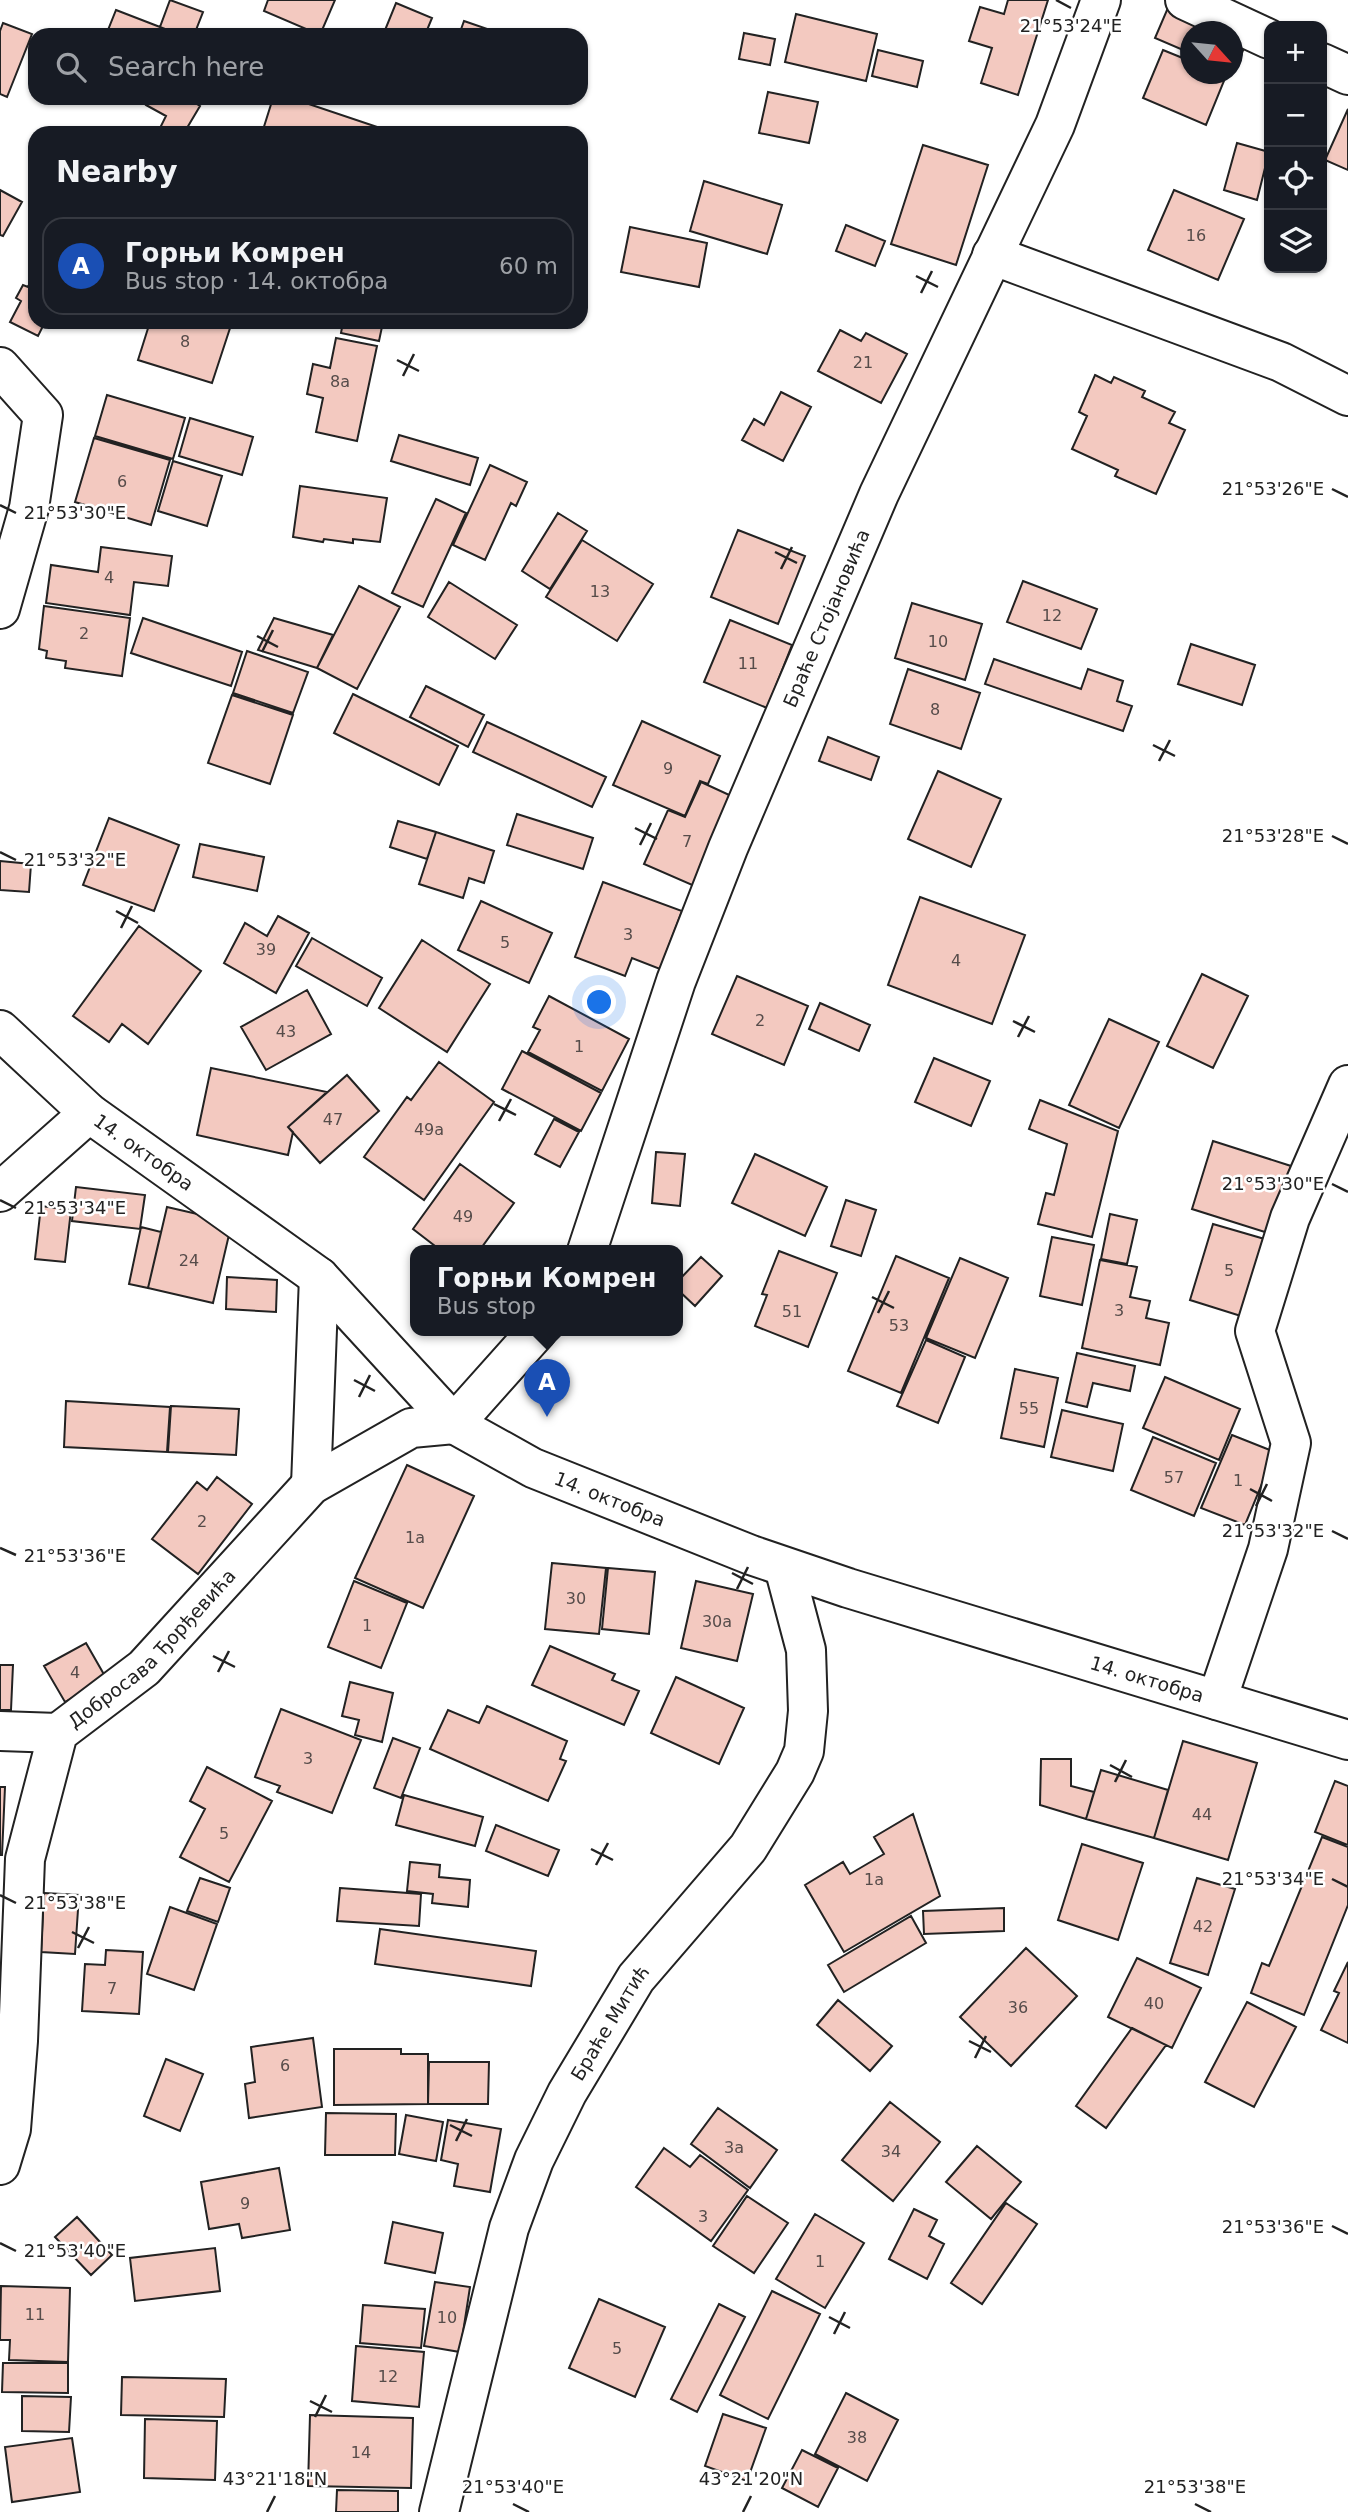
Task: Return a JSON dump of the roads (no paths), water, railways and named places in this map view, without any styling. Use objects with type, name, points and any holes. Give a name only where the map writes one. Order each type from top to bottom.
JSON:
[{"type":"street","name":"Браће Стојановића","points":[[589,1245],[676,981],[728,848],[879,494],[1055,125],[1101,0]]},
{"type":"street","points":[[1185,0],[1264,37]]},
{"type":"street","points":[[1327,65],[1348,75]]},
{"type":"street","points":[[992,256],[1281,362],[1348,396]]},
{"type":"street","points":[[0,367],[44,415],[29,508],[0,609]]},
{"type":"street","name":"14. октобра","points":[[0,1030],[89,1113],[319,1278],[454,1424],[533,1468],[784,1567],[1348,1740]]},
{"type":"street","points":[[1217,1700],[1268,1549],[1292,1443],[1255,1331],[1290,1218],[1348,1085]]},
{"type":"street","points":[[0,1192],[89,1113]]},
{"type":"street","points":[[311,1485],[319,1278]]},
{"type":"street","points":[[454,1424],[533,1336]]},
{"type":"street","name":"Добросава Ђорђевића","points":[[0,2165],[11,2129],[25,1859],[58,1733],[144,1668],[311,1485],[411,1428],[454,1424]]},
{"type":"street","name":"Браће Митић","points":[[439,2512],[509,2228],[534,2160],[567,2093],[636,1978],[748,1848],[795,1772],[804,1751],[808,1712],[806,1650],[784,1567]]},
{"type":"street","points":[[0,1731],[58,1733]]},
{"type":"place","name":"Горњи Комрен","points":[[547,1417]]}]
